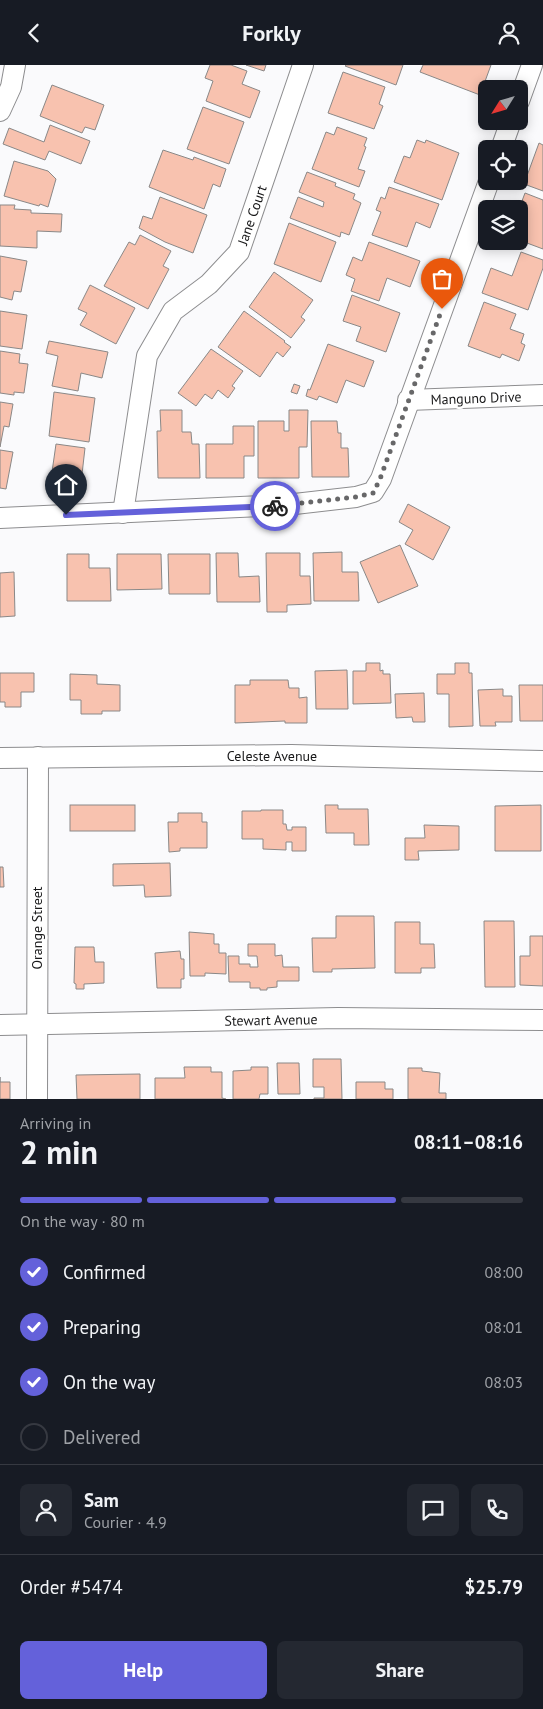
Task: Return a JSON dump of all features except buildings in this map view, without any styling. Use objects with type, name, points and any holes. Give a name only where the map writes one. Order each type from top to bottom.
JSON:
[{"type":"street","points":[[0,111],[11,87],[15,65]]},
{"type":"street","name":"Jane Court","points":[[123,513],[147,356],[174,311],[209,284],[239,252],[303,65]]},
{"type":"street","points":[[527,80],[532,65]]},
{"type":"street","points":[[0,518],[286,505],[356,497],[373,493],[380,479],[486,190]]},
{"type":"street","name":"Manguno Drive","points":[[408,400],[543,395]]},
{"type":"street","name":"Celeste Avenue","points":[[0,758],[291,755],[543,761]]},
{"type":"street","name":"Orange Street","points":[[37,1099],[38,757]]},
{"type":"street","name":"Stewart Avenue","points":[[0,1025],[338,1018],[543,1020]]},
{"type":"way so far","points":[[275,506],[356,497],[373,493],[380,479],[442,309]]},
{"type":"route","points":[[66,515],[275,506]]}]
